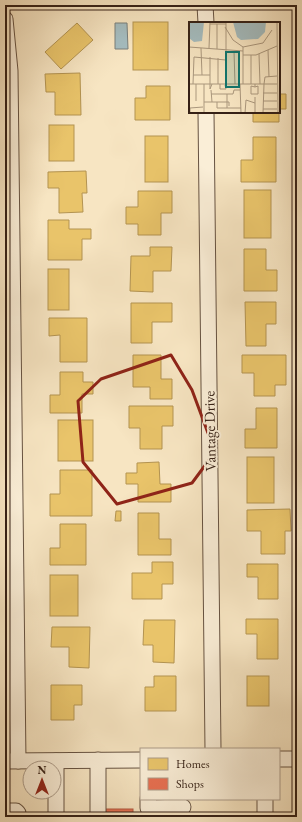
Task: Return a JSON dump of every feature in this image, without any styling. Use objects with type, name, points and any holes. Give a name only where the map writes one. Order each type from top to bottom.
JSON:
[{"type":"street","points":[[205,5],[206,22]]},
{"type":"street","points":[[5,19],[10,72],[8,204],[11,761],[22,761]]},
{"type":"street","name":"Vantage Drive","points":[[206,113],[213,748]]},
{"type":"street","points":[[280,759],[297,759]]},
{"type":"street","points":[[98,760],[98,817]]},
{"type":"street","points":[[62,761],[140,760]]},
{"type":"street","points":[[56,800],[56,817]]},
{"type":"street","points":[[148,800],[148,808],[183,808]]},
{"type":"street","points":[[264,800],[265,817]]},
{"type":"street","points":[[5,811],[16,811],[18,813],[18,817]]},
{"type":"highlighted area","points":[[171,355],[192,390],[215,452],[192,483],[117,504],[83,462],[78,401],[101,379]]},
{"type":"water","points":[[115,23],[127,23],[128,49],[115,49]]},
{"type":"building: Homes","points":[[133,22],[168,22],[168,70],[133,70]]},
{"type":"building: Homes","points":[[77,23],[93,40],[61,69],[45,52]]},
{"type":"building: Homes","points":[[80,73],[81,115],[55,115],[55,92],[46,92],[45,74]]},
{"type":"building: Homes","points":[[146,86],[170,86],[170,120],[135,120],[135,98],[146,98]]},
{"type":"building: Homes","points":[[280,94],[286,94],[286,109],[280,109]]},
{"type":"building: Homes","points":[[253,113],[279,113],[279,122],[253,122]]},
{"type":"building: Homes","points":[[49,125],[74,125],[74,161],[49,161]]},
{"type":"building: Homes","points":[[145,136],[168,136],[168,182],[145,182]]},
{"type":"building: Homes","points":[[253,137],[276,137],[276,182],[241,182],[241,160],[253,160]]},
{"type":"building: Homes","points":[[86,171],[87,193],[82,193],[83,212],[59,213],[59,188],[48,188],[48,172]]},
{"type":"building: Homes","points":[[244,190],[271,190],[271,238],[244,238]]},
{"type":"building: Homes","points":[[138,191],[172,191],[172,213],[161,213],[161,235],[138,235],[138,224],[126,224],[126,207],[138,207]]},
{"type":"building: Homes","points":[[48,220],[69,220],[69,229],[91,229],[91,239],[82,239],[82,260],[48,260]]},
{"type":"building: Homes","points":[[150,247],[172,247],[171,271],[153,271],[153,292],[130,291],[131,256],[150,256]]},
{"type":"building: Homes","points":[[244,249],[266,249],[266,270],[277,270],[277,291],[244,291]]},
{"type":"building: Homes","points":[[48,269],[69,269],[69,310],[48,310]]},
{"type":"building: Homes","points":[[245,302],[276,302],[276,324],[266,324],[266,346],[246,346]]},
{"type":"building: Homes","points":[[131,303],[172,303],[172,322],[152,322],[152,343],[131,343]]},
{"type":"building: Homes","points":[[49,318],[87,318],[87,362],[60,362],[60,335],[49,336]]},
{"type":"building: Homes","points":[[133,355],[161,355],[161,379],[172,379],[172,399],[150,399],[150,387],[133,387]]},
{"type":"building: Homes","points":[[242,355],[286,355],[286,385],[275,385],[275,396],[254,396],[254,373],[242,373]]},
{"type":"building: Homes","points":[[60,372],[83,372],[83,382],[93,382],[93,394],[82,394],[82,413],[50,413],[50,395],[60,395]]},
{"type":"building: Homes","points":[[129,406],[173,406],[173,426],[162,426],[162,449],[140,449],[140,428],[129,428]]},
{"type":"building: Homes","points":[[256,408],[277,408],[277,448],[245,448],[245,429],[256,429]]},
{"type":"building: Homes","points":[[58,420],[93,420],[93,461],[58,461]]},
{"type":"building: Homes","points":[[247,457],[274,457],[274,503],[247,503]]},
{"type":"building: Homes","points":[[159,462],[160,484],[171,484],[171,502],[138,502],[138,484],[126,484],[126,473],[137,473],[137,463]]},
{"type":"building: Homes","points":[[60,470],[92,470],[92,516],[50,516],[50,494],[60,494]]},
{"type":"building: Homes","points":[[290,509],[291,531],[285,531],[285,554],[261,554],[261,531],[247,531],[247,510]]},
{"type":"building: Homes","points":[[116,511],[121,511],[121,521],[115,521]]},
{"type":"building: Homes","points":[[138,513],[159,513],[159,539],[171,539],[171,555],[138,555]]},
{"type":"building: Homes","points":[[60,524],[86,524],[86,565],[50,565],[50,548],[60,548]]},
{"type":"building: Homes","points":[[152,562],[173,562],[173,584],[162,584],[162,599],[132,599],[132,573],[152,573]]},
{"type":"building: Homes","points":[[247,564],[278,564],[278,599],[258,599],[258,577],[247,577]]},
{"type":"building: Homes","points":[[50,575],[78,575],[78,616],[50,616]]},
{"type":"building: Homes","points":[[246,619],[278,619],[278,659],[257,659],[257,634],[246,634]]},
{"type":"building: Homes","points":[[144,620],[175,620],[174,663],[153,662],[153,645],[143,645]]},
{"type":"building: Homes","points":[[52,627],[90,627],[89,668],[69,667],[69,647],[51,647]]},
{"type":"building: Homes","points":[[154,676],[176,676],[176,711],[145,711],[145,687],[154,687]]},
{"type":"building: Homes","points":[[247,676],[269,676],[269,706],[247,706]]},
{"type":"building: Homes","points":[[51,685],[82,685],[82,705],[74,705],[74,720],[51,720]]},
{"type":"building: Shops","points":[[106,809],[133,809],[133,817],[106,817]]},
{"type":"building: Shops","points":[[147,812],[166,812],[166,817],[147,817]]}]
